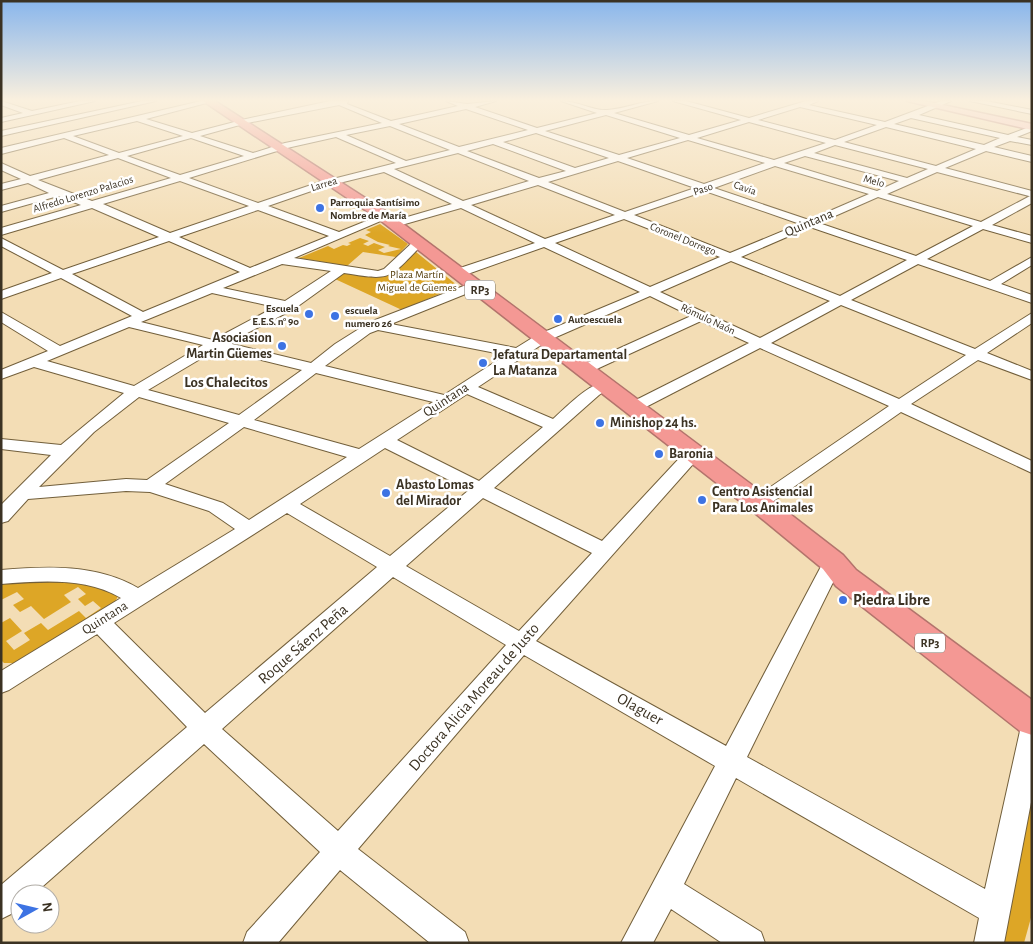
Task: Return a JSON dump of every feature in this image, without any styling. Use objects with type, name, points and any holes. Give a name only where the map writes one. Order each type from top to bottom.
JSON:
[{"type":"highway","name":"RP3","points":[[276,145],[389,220],[759,503],[833,562],[846,578],[1032,720]]},
{"type":"highway","name":"RP3","points":[[833,562],[850,569],[1032,702]]},
{"type":"street","points":[[1,151],[26,145]]},
{"type":"street","points":[[89,145],[340,236]]},
{"type":"street","points":[[1,187],[159,145]]},
{"type":"street","points":[[221,145],[254,156]]},
{"type":"street","name":"Alfredo Lorenzo Palacios","points":[[1,232],[294,145]]},
{"type":"street","points":[[362,145],[404,163]]},
{"type":"street","name":"Coronel Dorrego","points":[[445,145],[1032,376]]},
{"type":"street","name":"Larrea","points":[[1,295],[332,181],[477,145]]},
{"type":"street","points":[[504,145],[575,171]]},
{"type":"street","name":"Cavia","points":[[580,145],[1032,299]]},
{"type":"street","points":[[1,375],[340,236],[389,220],[462,204],[663,145]]},
{"type":"street","name":"Melo","points":[[712,145],[1032,240]]},
{"type":"street","name":"Paso","points":[[458,273],[827,145]]},
{"type":"street","points":[[847,145],[1032,194]]},
{"type":"street","points":[[972,145],[1032,159]]},
{"type":"street","name":"Quintana","points":[[3,679],[249,529],[542,338],[992,145]]},
{"type":"street","points":[[805,153],[908,181]]},
{"type":"street","points":[[2,167],[59,193],[99,206],[251,273]]},
{"type":"street","name":"Rómulo Naón","points":[[384,168],[648,292],[900,405],[1032,468]]},
{"type":"street","points":[[1,209],[59,193]]},
{"type":"street","points":[[634,407],[841,301],[1032,199]]},
{"type":"street","points":[[1,242],[143,316]]},
{"type":"street","points":[[282,260],[379,275],[388,272],[418,243]]},
{"type":"street","points":[[991,285],[1032,260]]},
{"type":"street","points":[[1,517],[65,451],[134,392],[217,343],[290,306],[340,270]]},
{"type":"street","points":[[151,486],[313,368],[340,346],[375,324],[474,286]]},
{"type":"street","points":[[211,289],[290,306]]},
{"type":"street","points":[[1,316],[58,352]]},
{"type":"street","points":[[584,370],[701,316]]},
{"type":"street","points":[[759,503],[900,405],[1032,317]]},
{"type":"street","points":[[128,323],[217,343],[446,400]]},
{"type":"street","points":[[375,324],[518,353]]},
{"type":"street","points":[[33,362],[360,455]]},
{"type":"street","name":"Roque Sáenz Peña","points":[[1,904],[605,385]]},
{"type":"street","points":[[465,387],[555,426]]},
{"type":"street","points":[[384,440],[605,551]]},
{"type":"street","points":[[1,444],[65,451]]},
{"type":"street","name":"Doctora Alicia Moreau de Justo","points":[[258,943],[521,643],[693,454]]},
{"type":"street","points":[[22,494],[126,485],[151,486],[216,507],[249,529]]},
{"type":"street","name":"Olaguer","points":[[286,504],[521,643],[996,911]]},
{"type":"street","points":[[636,943],[666,889],[833,562]]},
{"type":"street","points":[[1,577],[31,574],[85,576],[122,587],[138,598]]},
{"type":"street","points":[[99,622],[205,728],[339,851],[454,943]]},
{"type":"street","points":[[989,943],[1032,731]]},
{"type":"street","points":[[666,889],[750,943]]},
{"type":"green space","points":[[380,224],[408,244],[396,257],[363,252],[347,266],[299,258],[328,246],[334,249],[343,245],[347,246],[351,244],[348,243],[360,238],[369,241],[363,244],[368,246],[374,243],[385,247],[378,250],[384,253],[401,249],[388,246],[390,245],[378,242],[365,235],[371,232],[366,230]]},
{"type":"green space","name":"Plaza Martín Miguel de Güemes","points":[[416,252],[458,286],[402,310],[335,279],[345,273],[374,277],[385,276]]},
{"type":"green space","points":[[55,581],[89,583],[118,596],[115,602],[14,663],[4,663],[1,660],[1,623],[10,618],[22,631],[6,641],[14,650],[30,640],[24,633],[41,623],[48,630],[79,611],[86,618],[101,608],[93,601],[85,606],[78,599],[86,594],[78,587],[64,595],[71,602],[44,619],[31,606],[20,612],[13,605],[24,599],[17,592],[1,600],[1,583]]},
{"type":"green space","points":[[1032,783],[1032,914],[1024,943],[1003,943]]},
{"type":"place","name":"Parroquia Santísimo Nombre de María","points":[[320,208]]},
{"type":"place","name":"Escuela E.E.S. n° 90","points":[[309,314]]},
{"type":"place","name":"escuela numero 26","points":[[335,316]]},
{"type":"place","name":"Autoescuela","points":[[558,319]]},
{"type":"place","name":"Asociasion Martin Güemes","points":[[282,346]]},
{"type":"place","name":"Jefatura Departamental La Matanza","points":[[483,363]]},
{"type":"place","name":"Minishop 24 hs.","points":[[600,423]]},
{"type":"place","name":"Baronia","points":[[659,454]]},
{"type":"place","name":"Abasto Lomas del Mirador","points":[[386,493]]},
{"type":"place","name":"Centro Asistencial Para Los Animales","points":[[702,500]]},
{"type":"place","name":"Piedra Libre","points":[[843,600]]},
{"type":"district","name":"Los Chalecitos","points":[[226,382]]}]
